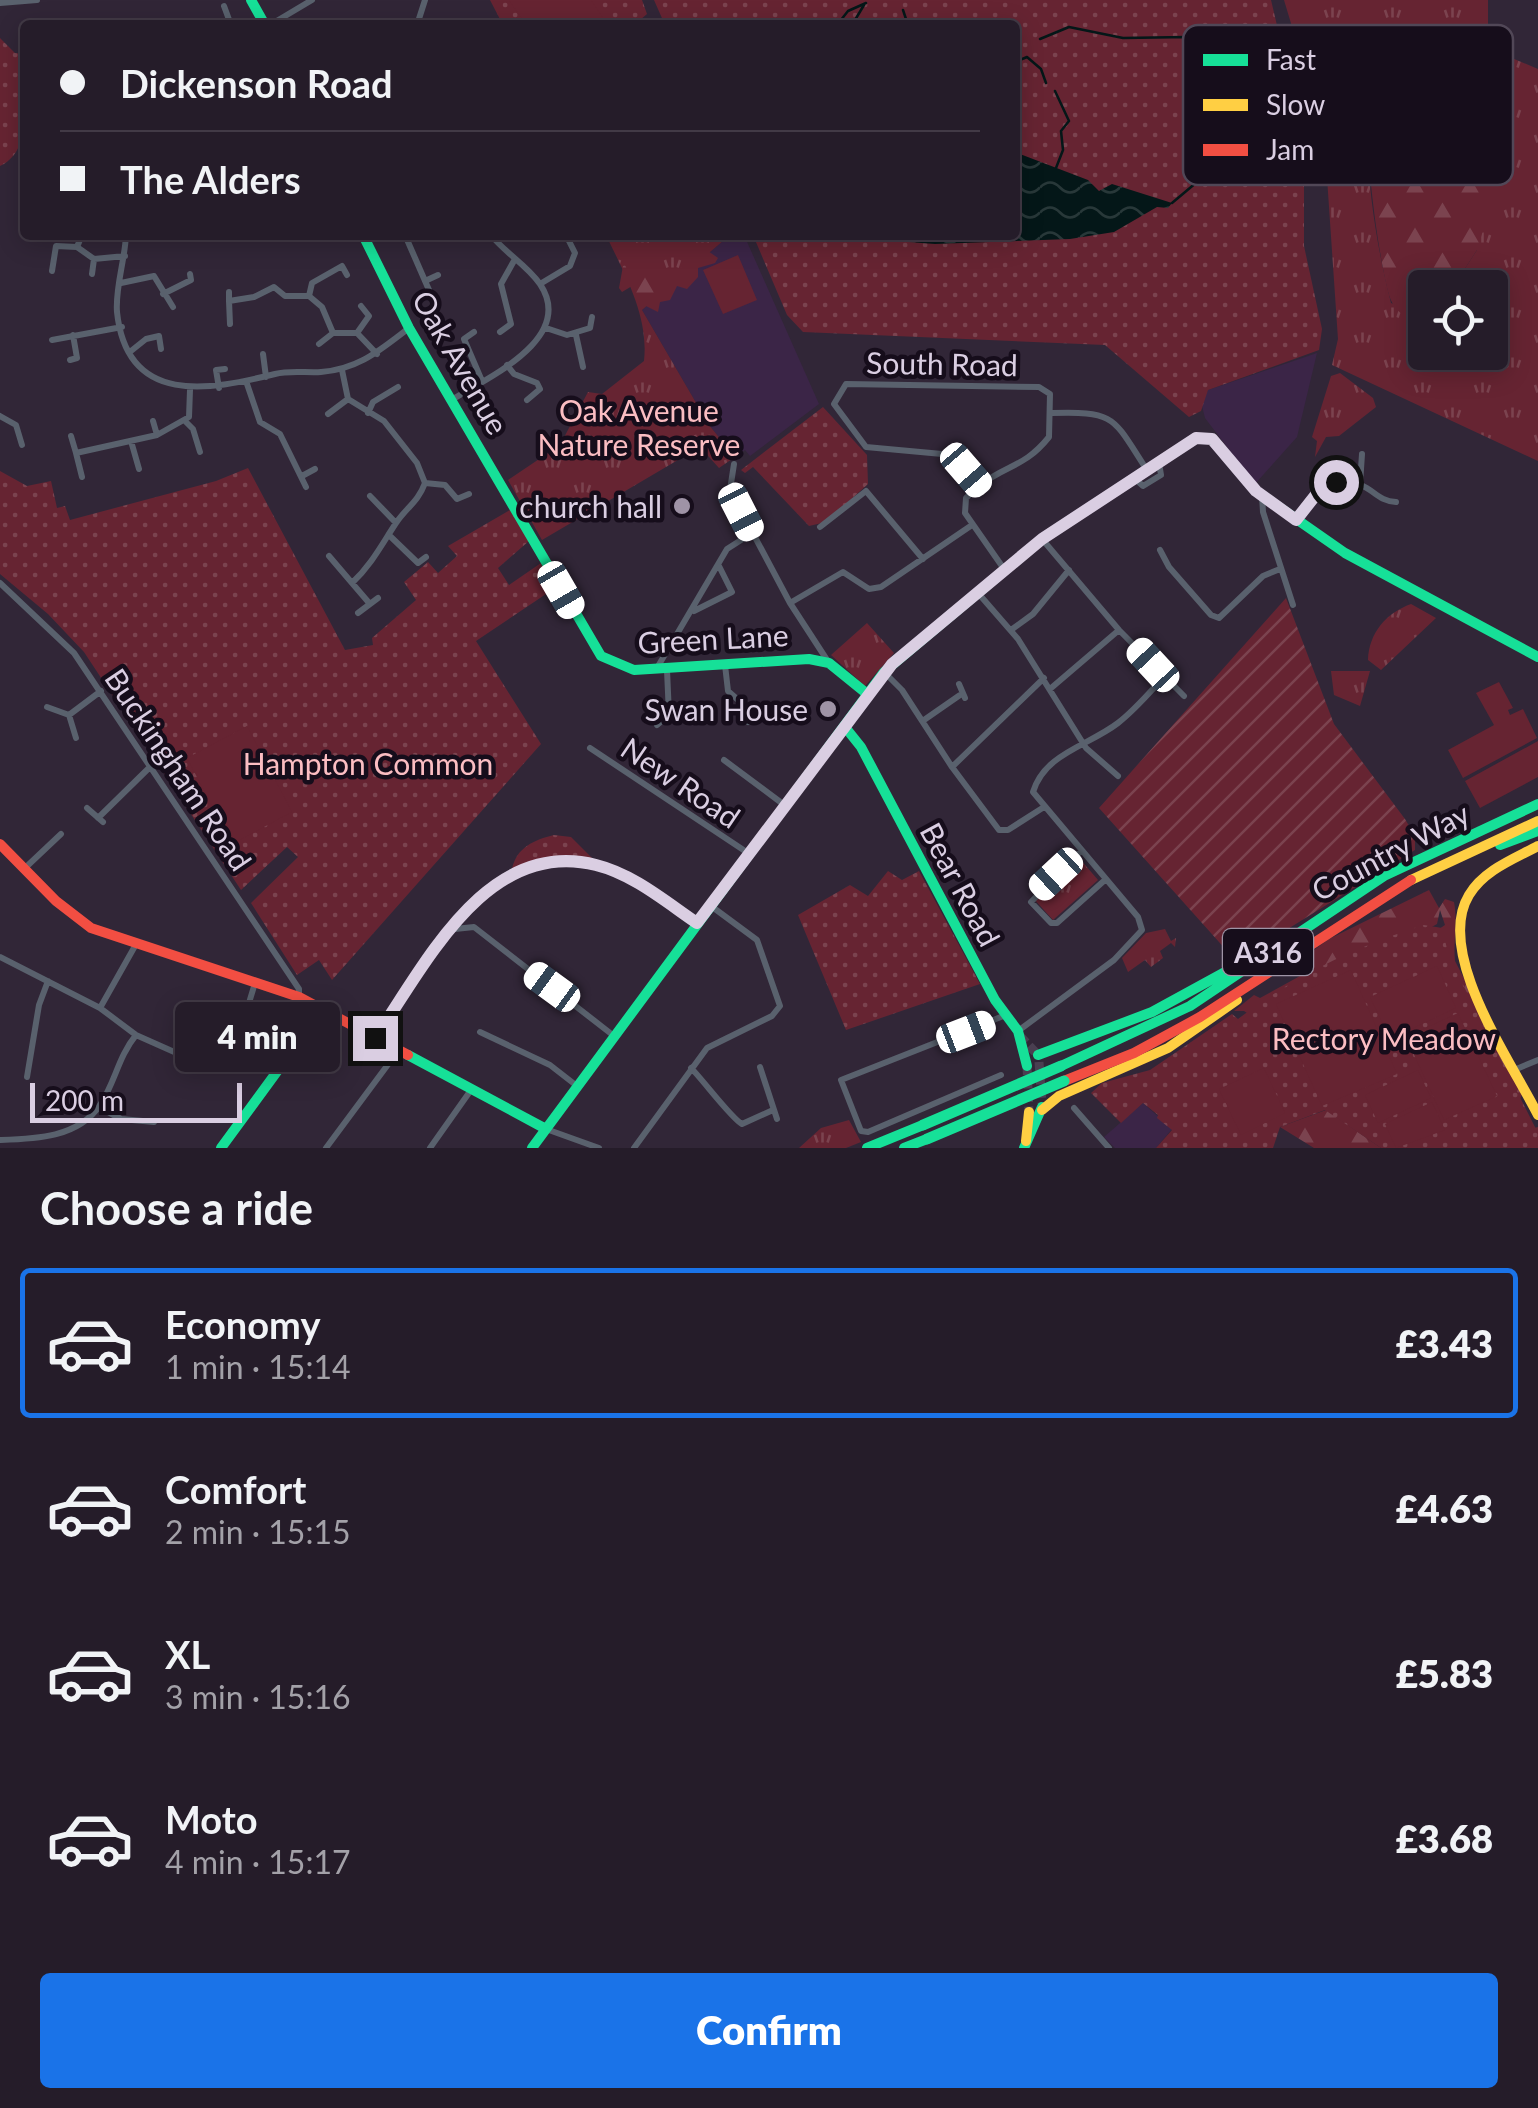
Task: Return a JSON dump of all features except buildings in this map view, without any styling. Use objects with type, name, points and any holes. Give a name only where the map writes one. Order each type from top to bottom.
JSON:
[{"type":"main road","name":"Oak Avenue","points":[[365,240],[409,328],[592,643],[612,664]]},
{"type":"main road","points":[[532,1148],[884,672],[1042,539],[1196,438],[1208,437],[1262,496],[1345,553],[1538,657]]},
{"type":"main road","name":"Green Lane","points":[[612,664],[634,670],[809,659],[829,663],[866,693]]},
{"type":"main road","name":"Bear Road","points":[[845,727],[860,747],[1034,1062],[1152,1012],[1308,924]]},
{"type":"main road","name":"Country Way","points":[[867,1148],[1062,1066],[1190,1006],[1384,876],[1535,804]]},
{"type":"main road","name":"Country Way","points":[[904,1148],[1134,1053],[1200,1017],[1359,908],[1538,821]]},
{"type":"main road","points":[[1458,858],[1538,831]]},
{"type":"main road","points":[[0,844],[79,920],[135,946],[299,997],[546,1129]]},
{"type":"main road","points":[[1538,846],[1481,878],[1463,900],[1459,957],[1538,1115]]},
{"type":"main road","points":[[1025,1146],[1037,1109],[1168,1048],[1220,1014],[1294,953]]},
{"type":"main road","points":[[221,1148],[322,1010]]},
{"type":"street","points":[[0,3],[37,0]]},
{"type":"street","points":[[276,20],[312,0]]},
{"type":"street","points":[[224,6],[229,20]]},
{"type":"street","points":[[77,247],[80,240]]},
{"type":"street","points":[[126,240],[117,312],[131,351],[151,376],[190,390],[342,370],[376,354],[409,328]]},
{"type":"street","points":[[408,240],[429,290]]},
{"type":"street","points":[[453,399],[530,348],[546,328],[548,303],[540,284],[496,240]]},
{"type":"street","points":[[540,284],[570,266],[574,253],[568,240]]},
{"type":"street","points":[[52,271],[56,246],[77,247],[94,259],[125,256]]},
{"type":"street","points":[[92,274],[94,259]]},
{"type":"street","points":[[500,332],[511,324],[500,284],[516,259]]},
{"type":"street","points":[[310,296],[312,283],[340,262],[347,275]]},
{"type":"street","points":[[163,294],[190,280],[190,274]]},
{"type":"street","points":[[425,281],[438,274]]},
{"type":"street","points":[[121,282],[154,276],[173,307]]},
{"type":"street","points":[[229,302],[254,297],[274,286],[285,296],[310,296],[322,307],[333,332]]},
{"type":"street","points":[[228,292],[230,324]]},
{"type":"street","points":[[358,333],[369,316],[362,306]]},
{"type":"street","points":[[546,328],[576,335],[593,330],[592,316]]},
{"type":"street","points":[[52,340],[122,327]]},
{"type":"street","points":[[319,344],[333,332],[358,333],[376,354]]},
{"type":"street","points":[[474,332],[464,339],[482,381]]},
{"type":"street","points":[[72,335],[74,359],[87,356]]},
{"type":"street","points":[[576,335],[583,367]]},
{"type":"street","points":[[131,351],[146,339],[159,336],[161,349]]},
{"type":"street","points":[[263,354],[266,377]]},
{"type":"street","points":[[507,365],[514,374],[540,388],[527,400]]},
{"type":"street","points":[[216,370],[219,388]]},
{"type":"street","points":[[342,370],[348,400],[384,421],[404,444],[425,483]]},
{"type":"street","points":[[246,382],[260,422],[280,434],[306,486]]},
{"type":"street","name":"South Road","points":[[980,486],[953,455],[866,448],[834,404],[837,393],[846,384],[1040,387],[1050,394],[1052,413]]},
{"type":"street","points":[[368,413],[373,402],[398,388]]},
{"type":"street","points":[[185,421],[190,390]]},
{"type":"street","points":[[328,414],[348,400]]},
{"type":"street","points":[[1004,569],[963,506],[1000,470],[1016,469],[1034,456],[1049,437],[1052,413],[1103,413],[1116,423],[1147,470]]},
{"type":"street","points":[[0,416],[16,425],[22,445]]},
{"type":"street","points":[[153,420],[156,435]]},
{"type":"street","points":[[76,453],[156,435],[185,421]]},
{"type":"street","points":[[185,421],[193,429],[200,452]]},
{"type":"street","points":[[71,436],[82,477]]},
{"type":"street","points":[[131,440],[139,469]]},
{"type":"street","points":[[1360,484],[1362,454]]},
{"type":"street","points":[[1134,478],[1143,486],[1162,470],[1159,463]]},
{"type":"street","points":[[734,464],[730,490],[790,603],[829,663]]},
{"type":"street","points":[[302,476],[315,470]]},
{"type":"street","points":[[1296,520],[1322,487],[1336,482],[1360,484],[1383,501],[1396,502]]},
{"type":"street","points":[[425,483],[445,485],[457,499],[468,494]]},
{"type":"street","points":[[352,583],[391,537],[396,523],[417,502],[425,483]]},
{"type":"street","points":[[820,528],[866,491],[924,559]]},
{"type":"street","points":[[370,496],[396,523]]},
{"type":"street","points":[[1262,496],[1293,605]]},
{"type":"street","points":[[790,603],[843,572],[870,589],[881,587],[972,525]]},
{"type":"street","points":[[657,724],[669,715],[662,669],[666,647],[694,611],[727,549],[752,534]]},
{"type":"street","points":[[391,537],[418,563],[426,556]]},
{"type":"street","points":[[1042,539],[1119,630],[1184,696]]},
{"type":"street","points":[[1160,550],[1169,568],[1219,618],[1263,576],[1280,569]]},
{"type":"street","points":[[329,556],[370,604]]},
{"type":"street","points":[[694,611],[732,592],[718,565]]},
{"type":"street","points":[[1011,630],[1033,614],[1070,570]]},
{"type":"street","name":"Buckingham Road","points":[[0,583],[53,630],[102,692],[299,989],[299,997]]},
{"type":"street","points":[[977,592],[1011,630],[1082,742],[1118,776]]},
{"type":"street","points":[[358,613],[378,598]]},
{"type":"street","points":[[1050,689],[1119,630]]},
{"type":"street","points":[[809,659],[812,640]]},
{"type":"street","points":[[726,665],[728,692],[754,714]]},
{"type":"street","points":[[884,672],[924,720],[952,767],[999,830],[1008,830],[1044,807]]},
{"type":"street","points":[[1019,1034],[1114,960],[1142,930],[1138,917],[1044,807],[1034,792],[1038,775],[1082,742],[1116,725],[1164,677]]},
{"type":"street","points":[[952,767],[1044,678]]},
{"type":"street","points":[[924,720],[962,696],[958,684]]},
{"type":"street","points":[[69,715],[102,692]]},
{"type":"street","points":[[748,722],[761,706]]},
{"type":"street","points":[[47,707],[69,715]]},
{"type":"street","points":[[69,715],[76,738]]},
{"type":"street","name":"New Road","points":[[590,748],[748,853]]},
{"type":"street","points":[[724,760],[783,804]]},
{"type":"street","points":[[87,808],[100,820],[151,766]]},
{"type":"street","points":[[25,868],[61,834]]},
{"type":"street","points":[[1081,851],[1031,902],[1051,924],[1057,923],[1106,880]]},
{"type":"street","points":[[375,1038],[469,908],[511,873],[551,862],[576,862],[622,875],[697,923]]},
{"type":"street","points":[[634,1148],[691,1068],[717,1039],[772,1016],[780,1006],[757,940],[710,905]]},
{"type":"street","points":[[469,908],[474,927],[614,1036]]},
{"type":"street","points":[[453,929],[474,927]]},
{"type":"street","points":[[100,1008],[135,946]]},
{"type":"street","points":[[0,957],[100,1008],[136,1035],[217,1071]]},
{"type":"street","points":[[27,1077],[39,1004],[48,981]]},
{"type":"street","points":[[229,1012],[245,1016],[256,983]]},
{"type":"street","points":[[830,1084],[1006,1015]]},
{"type":"street","points":[[480,1032],[550,1065],[576,1086]]},
{"type":"street","points":[[0,1140],[24,1144],[66,1132],[99,1107],[120,1054],[136,1035]]},
{"type":"street","points":[[326,1148],[398,1051]]},
{"type":"street","points":[[1514,1070],[1538,1060]]},
{"type":"street","points":[[760,1067],[777,1119]]},
{"type":"street","points":[[691,1068],[720,1097],[735,1121],[742,1124],[773,1110]]},
{"type":"street","points":[[841,1080],[861,1130],[868,1132],[1001,1075]]},
{"type":"street","points":[[430,1148],[471,1090]]},
{"type":"street","points":[[99,1107],[105,1114],[154,1122]]},
{"type":"street","points":[[1074,1108],[1109,1148]]},
{"type":"street","points":[[141,1132],[143,1122]]},
{"type":"street","points":[[546,1129],[599,1148]]},
{"type":"shaded area","points":[[724,240],[746,240],[819,404],[750,456],[745,450],[735,457],[709,425],[642,310]]},
{"type":"shaded area","points":[[1317,353],[1297,437],[1255,484],[1205,418],[1201,402],[1208,390]]},
{"type":"shaded area","points":[[1143,1103],[1172,1129],[1156,1148],[1115,1148],[1104,1137]]},
{"type":"green space","points":[[490,0],[642,0],[647,14],[640,20],[500,20]]},
{"type":"green space","points":[[509,0],[591,0],[604,20],[523,20]]},
{"type":"green space","points":[[654,0],[1271,0],[1277,25],[1183,25],[1183,185],[1304,185],[1304,246],[1322,329],[1319,350],[1208,390],[1201,411],[1189,417],[1105,345],[803,332],[787,315],[755,240],[1020,240],[1020,20],[663,20]]},
{"type":"green space","points":[[1284,0],[1488,0],[1488,25],[1292,25]]},
{"type":"green space","points":[[0,38],[20,54],[20,143],[0,166]]},
{"type":"green space","points":[[1513,58],[1538,69],[1538,461],[1332,365],[1338,339],[1328,185],[1370,185],[1391,303],[1408,310],[1408,370],[1508,370],[1508,270],[1464,270],[1477,250],[1432,185],[1513,185]]},
{"type":"green space","points":[[1371,185],[1497,185],[1477,250],[1464,270],[1408,270],[1408,316],[1396,308],[1386,282]]},
{"type":"green space","name":"Oak Avenue Nature Reserve","points":[[608,240],[724,240],[642,310],[709,425],[735,457],[719,468],[700,447],[542,540],[508,480],[560,445],[588,392],[602,394],[644,361],[643,328],[628,281]]},
{"type":"green space","points":[[705,249],[718,258],[715,263],[698,268],[698,277],[687,289],[677,286],[670,300],[660,302],[658,312],[640,303],[632,286],[622,292],[619,288],[623,266],[628,265],[636,275],[648,263],[658,282],[664,281]]},
{"type":"green space","points":[[738,255],[757,300],[723,314],[703,270]]},
{"type":"green space","points":[[1340,373],[1373,398],[1376,407],[1339,436],[1326,437],[1315,457],[1317,441],[1312,437],[1331,376]]},
{"type":"green space","points":[[823,407],[867,455],[868,484],[826,522],[809,526],[753,467],[745,473],[741,470]]},
{"type":"green space","name":"Hampton Common","points":[[248,468],[345,650],[373,645],[372,638],[416,600],[404,582],[428,562],[438,573],[457,556],[448,546],[510,510],[529,541],[498,568],[509,585],[541,563],[555,588],[476,641],[541,744],[332,980],[319,960],[297,975],[251,903],[298,857],[287,847],[241,890],[84,652],[48,614],[0,574],[0,471],[27,486],[51,481],[57,508],[65,506],[70,520],[216,481]]},
{"type":"green space","points":[[1286,598],[1334,724],[1405,819],[1415,836],[1415,850],[1236,961],[1099,808]]},
{"type":"green space","points":[[1411,604],[1436,618],[1381,670],[1368,660],[1375,633],[1394,613]]},
{"type":"green space","points":[[867,623],[894,653],[865,686],[831,655]]},
{"type":"green space","points":[[1331,671],[1370,671],[1360,706],[1334,695]]},
{"type":"green space","points":[[1499,682],[1513,708],[1508,710],[1510,715],[1523,709],[1537,738],[1463,778],[1448,750],[1494,725],[1476,693]]},
{"type":"green space","points":[[247,726],[292,812],[232,844],[187,758]]},
{"type":"green space","points":[[1538,741],[1538,777],[1480,808],[1465,781]]},
{"type":"green space","points":[[554,835],[571,837],[593,859],[548,858],[512,869],[527,846]]},
{"type":"green space","points":[[1080,859],[1098,880],[1053,920],[1034,899]]},
{"type":"green space","points":[[888,871],[902,880],[919,871],[980,984],[846,1030],[798,915],[850,885],[868,896]]},
{"type":"green space","points":[[1429,890],[1439,908],[1445,899],[1454,902],[1455,961],[1523,1092],[1520,1099],[1534,1128],[1538,1127],[1538,1148],[1433,933],[1445,925],[1440,910],[1437,924],[1261,1022],[1244,1011],[1234,1011],[1254,995],[1260,998],[1300,976],[1295,964],[1329,939]]},
{"type":"green space","name":"Rectory Meadow","points":[[1424,925],[1442,928],[1449,957],[1538,1133],[1538,1148],[1381,1148],[1325,1110],[1280,1127],[1273,1148],[1156,1148],[1172,1130],[1158,1115],[1143,1103],[1121,1123],[1091,1093],[1102,1083],[1150,1070],[1232,1014],[1238,1019],[1327,964]]},
{"type":"green space","points":[[1165,929],[1171,941],[1176,938],[1175,947],[1171,943],[1160,951],[1163,958],[1151,967],[1145,960],[1128,972],[1122,958],[1146,933]]},
{"type":"green space","points":[[1437,966],[1456,1008],[1390,1039],[1370,997]]},
{"type":"green space","points":[[1351,970],[1397,1074],[1322,1106],[1276,1004]]},
{"type":"green space","points":[[1458,1013],[1497,1096],[1444,1120],[1406,1037]]},
{"type":"green space","points":[[1264,1068],[1285,1113],[1241,1135],[1219,1089]]},
{"type":"green space","points":[[1418,1070],[1431,1098],[1378,1123],[1365,1095]]},
{"type":"green space","points":[[1432,1102],[1445,1130],[1396,1148],[1385,1124]]},
{"type":"green space","points":[[1326,1110],[1381,1148],[1314,1148],[1280,1127]]},
{"type":"green space","points":[[849,1120],[861,1142],[846,1148],[799,1148],[821,1128]]},
{"type":"water","points":[[1020,154],[1088,180],[1099,191],[1112,184],[1172,203],[1168,208],[1157,207],[1114,232],[1070,239],[935,244],[881,240],[1020,240]]},
{"type":"waterway","points":[[841,20],[848,11],[866,3]]},
{"type":"waterway","points":[[855,20],[864,5]]},
{"type":"waterway","points":[[903,10],[906,20]]},
{"type":"waterway","points":[[1040,39],[1069,27],[1123,38],[1183,37]]},
{"type":"waterway","points":[[1020,60],[1027,57],[1041,69],[1046,83]]},
{"type":"waterway","points":[[1055,91],[1069,121],[1061,131],[1063,150],[1056,168]]},
{"type":"waterway","points":[[1172,203],[1193,185]]},
{"type":"tunnel","points":[[1020,1036],[1038,1055]]},
{"type":"tunnel","points":[[1039,1062],[1042,1104]]},
{"type":"tunnel","points":[[1027,1066],[1029,1112]]},
{"type":"traffic: fast","points":[[251,0],[262,20]]},
{"type":"traffic: fast","points":[[365,240],[409,328],[601,656],[634,670],[809,659],[829,663],[866,693]]},
{"type":"traffic: fast","points":[[532,1148],[884,672],[1042,539],[1196,438],[1212,439],[1256,491],[1345,553],[1538,657]]},
{"type":"traffic: fast","points":[[845,727],[861,747],[995,1000],[1018,1031],[1027,1066]]},
{"type":"traffic: fast","points":[[1061,1066],[1190,1006],[1384,876],[1538,804]]},
{"type":"traffic: fast","points":[[1500,845],[1538,831]]},
{"type":"traffic: fast","points":[[1038,1055],[1152,1012],[1238,965]]},
{"type":"traffic: fast","points":[[221,1148],[322,1010]]},
{"type":"traffic: fast","points":[[408,1055],[546,1129]]},
{"type":"traffic: fast","points":[[923,1125],[1061,1066]]},
{"type":"traffic: fast","points":[[927,1139],[1064,1081]]},
{"type":"traffic: fast","points":[[1024,1148],[1042,1107]]},
{"type":"traffic: fast","points":[[867,1148],[923,1125]]},
{"type":"traffic: fast","points":[[904,1148],[927,1139]]},
{"type":"traffic: slow","points":[[1411,880],[1538,821]]},
{"type":"traffic: slow","points":[[1538,846],[1500,866],[1475,886],[1461,919],[1461,946],[1468,976],[1495,1037],[1538,1115]]},
{"type":"traffic: slow","points":[[1042,1110],[1059,1096],[1168,1048],[1237,1000]]},
{"type":"traffic: slow","points":[[1026,1141],[1029,1112]]},
{"type":"traffic: jam","points":[[0,844],[56,901],[91,928],[299,997],[408,1055]]},
{"type":"traffic: jam","points":[[1064,1081],[1134,1053],[1200,1017],[1411,880]]},
{"type":"place","name":"church hall","points":[[682,506]]},
{"type":"place","name":"Swan House","points":[[828,709]]},
{"type":"route","points":[[375,1038],[474,902],[509,874],[534,864],[596,865],[622,875],[697,923],[824,749],[845,727],[866,693],[892,664],[1042,539],[1196,438],[1212,439],[1256,491],[1296,520],[1322,487],[1336,482]]}]
